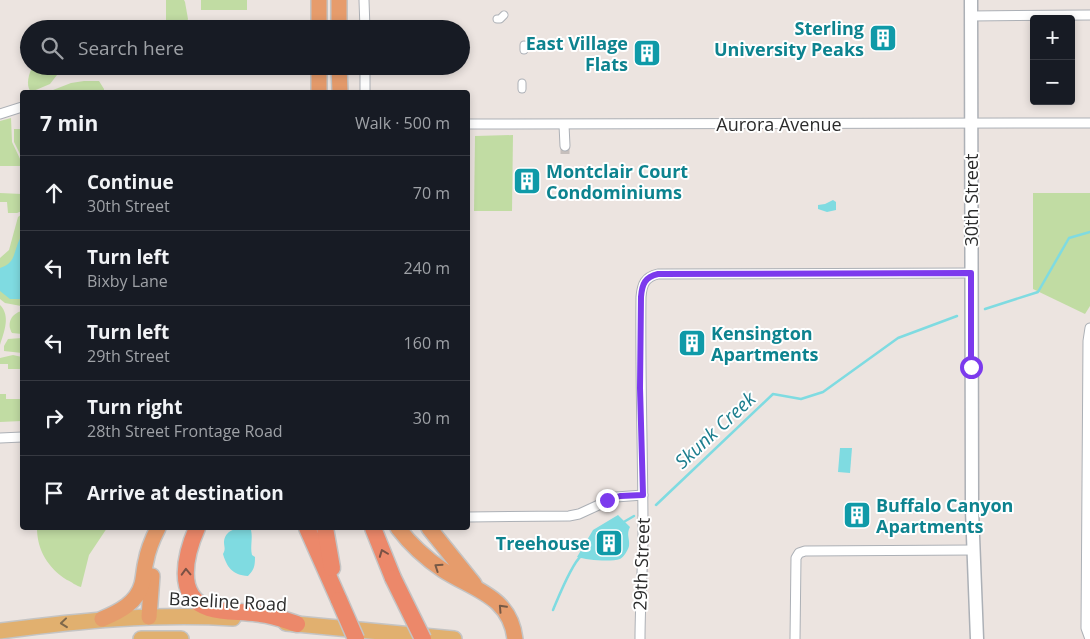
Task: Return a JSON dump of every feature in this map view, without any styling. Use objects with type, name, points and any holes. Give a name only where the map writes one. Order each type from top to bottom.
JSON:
[{"type":"highway","points":[[318,0],[318,20]]},
{"type":"highway","points":[[339,0],[339,20]]},
{"type":"highway","points":[[318,75],[318,90]]},
{"type":"highway","points":[[340,75],[340,90]]},
{"type":"highway","points":[[102,619],[117,613],[138,594],[143,582],[146,560],[157,530]]},
{"type":"highway","points":[[154,617],[149,598],[154,562],[166,530]]},
{"type":"highway","points":[[196,530],[189,547],[186,562],[187,585],[192,597],[200,604],[210,608],[267,615],[297,624]]},
{"type":"highway","points":[[308,530],[356,639]]},
{"type":"highway","points":[[325,530],[339,600]]},
{"type":"highway","points":[[374,530],[393,578],[423,639]]},
{"type":"highway","points":[[400,530],[427,559],[498,603],[506,612],[513,626],[515,639]]},
{"type":"highway","points":[[438,534],[480,591]]},
{"type":"main road","name":"30th Street","points":[[971,0],[971,273],[974,550],[977,639]]},
{"type":"main road","name":"Baseline Road","points":[[0,630],[102,619],[154,617],[223,618],[454,639]]},
{"type":"main road","points":[[149,639],[154,617]]},
{"type":"main road","points":[[154,617],[158,639]]},
{"type":"main road","points":[[141,639],[181,639]]},
{"type":"street","points":[[364,0],[364,20]]},
{"type":"street","points":[[971,16],[1090,15]]},
{"type":"street","points":[[364,75],[365,90]]},
{"type":"street","points":[[0,114],[20,108]]},
{"type":"street","name":"Aurora Avenue","points":[[470,124],[1090,123]]},
{"type":"street","points":[[564,125],[565,146]]},
{"type":"street","name":"29th Street","points":[[640,639],[643,495],[640,388],[641,306],[642,288],[645,280],[658,274],[971,273]]},
{"type":"street","points":[[1089,331],[1086,628],[1089,638]]},
{"type":"street","points":[[0,438],[20,437]]},
{"type":"street","points":[[470,517],[569,516],[579,514],[616,497],[643,495]]},
{"type":"street","points":[[795,639],[796,558],[799,553],[805,551],[974,550]]},
{"type":"green space","points":[[166,0],[184,0],[188,20],[166,20]]},
{"type":"green space","points":[[201,0],[247,0],[247,10],[201,10]]},
{"type":"green space","points":[[29,75],[57,75],[50,84],[36,90],[30,90]]},
{"type":"green space","points":[[99,81],[104,90],[53,90],[71,83]]},
{"type":"green space","points":[[11,118],[12,142],[20,159],[20,166],[0,166],[0,121]]},
{"type":"green space","points":[[14,129],[20,129],[20,154],[14,142]]},
{"type":"green space","points":[[513,135],[512,211],[474,211],[475,136]]},
{"type":"green space","points":[[0,193],[20,194],[20,212],[8,213],[7,202],[0,202]]},
{"type":"green space","points":[[1033,193],[1090,193],[1090,306],[1085,314],[1033,289]]},
{"type":"green space","points":[[20,216],[20,306],[5,303],[0,299],[0,258],[9,250]]},
{"type":"green space","points":[[0,305],[6,319],[0,345]]},
{"type":"green space","points":[[20,312],[20,334],[12,333],[10,329],[11,319]]},
{"type":"green space","points":[[20,338],[20,353],[4,351],[4,346],[8,339]]},
{"type":"green space","points":[[13,355],[20,357],[20,369],[8,369],[8,364],[0,364],[0,358]]},
{"type":"green space","points":[[0,394],[6,394],[6,399],[20,399],[20,421],[0,422]]},
{"type":"green space","points":[[37,530],[106,530],[89,555],[81,587],[67,580],[54,570],[41,551]]},
{"type":"water","points":[[833,200],[836,202],[836,210],[827,212],[818,209],[818,205]]},
{"type":"water","points":[[20,239],[20,299],[10,299],[0,291],[0,268],[12,259]]},
{"type":"water","points":[[840,448],[852,448],[850,473],[838,472]]},
{"type":"water","points":[[618,515],[630,527],[627,551],[620,559],[592,560],[577,557],[593,530]],"holes":[[[596,532],[622,532],[622,554],[596,554]]]},
{"type":"water","points":[[233,530],[251,530],[251,552],[255,557],[255,563],[252,572],[248,576],[234,572],[226,563],[223,554],[225,549],[224,542],[229,532]]},
{"type":"waterway","name":"Skunk Creek","points":[[985,309],[1038,292],[1069,238],[1090,232]]},
{"type":"waterway","name":"Skunk Creek","points":[[656,505],[773,394],[801,399],[823,392],[898,338],[957,316]]},
{"type":"waterway","name":"Skunk Creek","points":[[622,523],[634,516]]},
{"type":"waterway","name":"Skunk Creek","points":[[595,545],[612,531]]},
{"type":"waterway","name":"Skunk Creek","points":[[553,610],[569,573],[581,556]]},
{"type":"tunnel","points":[[565,146],[565,154]]},
{"type":"place","name":"Sterling University Peaks","points":[[883,38]]},
{"type":"place","name":"East Village Flats","points":[[647,53]]},
{"type":"place","name":"Montclair Court Condominiums","points":[[527,181]]},
{"type":"place","name":"Kensington Apartments","points":[[692,343]]},
{"type":"place","name":"Buffalo Canyon Apartments","points":[[857,515]]},
{"type":"place","name":"Treehouse","points":[[609,543]]},
{"type":"route","points":[[607,500],[620,496],[643,495],[640,388],[641,297],[645,280],[651,276],[658,274],[971,273],[971,367]]}]
